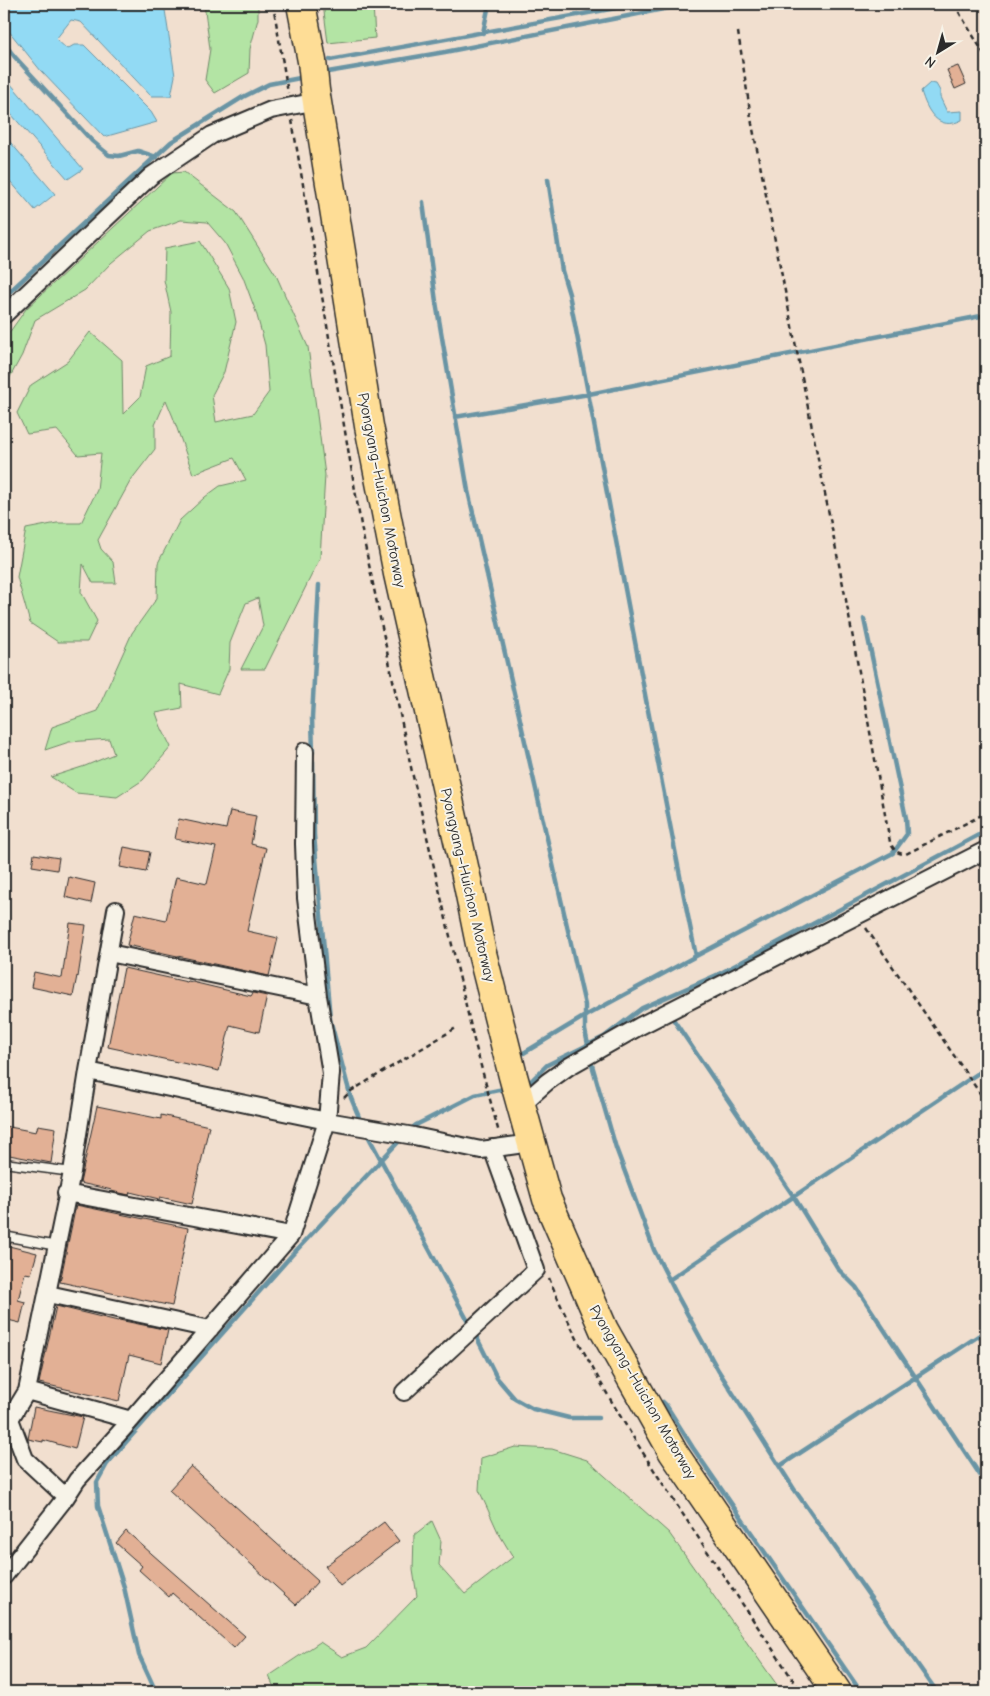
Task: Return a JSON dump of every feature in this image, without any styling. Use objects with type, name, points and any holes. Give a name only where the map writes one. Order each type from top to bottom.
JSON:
[{"type":"highway","name":"Pyongyang–Huichon Motorway","points":[[285,4],[297,63],[356,435],[395,645],[471,973],[504,1092],[547,1200],[604,1330],[673,1452],[837,1692]]},
{"type":"highway","name":"Pyongyang–Huichon Motorway","points":[[297,63],[301,4]]},
{"type":"highway","name":"Pyongyang–Huichon Motorway","points":[[504,1092],[504,1147],[565,1284],[598,1348],[666,1468],[819,1692]]},
{"type":"street","points":[[4,315],[150,176],[212,135],[302,95]]},
{"type":"street","points":[[4,1576],[66,1497],[77,1480],[291,1235],[327,1121],[331,1072],[318,996],[306,889],[304,844],[305,751]]},
{"type":"street","points":[[504,1092],[547,1082],[640,1026],[986,850]]},
{"type":"street","points":[[66,1497],[25,1459],[7,1421],[27,1391],[48,1294],[66,1193],[72,1172],[116,910]]},
{"type":"street","points":[[108,953],[318,996]]},
{"type":"street","points":[[88,1071],[327,1121],[481,1150],[504,1147],[536,1270],[404,1392]]},
{"type":"street","points":[[66,1193],[291,1235]]},
{"type":"street","points":[[48,1294],[210,1329]]},
{"type":"street","points":[[27,1391],[131,1420]]},
{"type":"lane","points":[[4,1163],[72,1172]]},
{"type":"lane","points":[[4,1244],[9,1237],[56,1246]]},
{"type":"path","points":[[274,4],[297,63],[302,95]]},
{"type":"path","points":[[954,4],[986,57]]},
{"type":"path","points":[[738,32],[754,134],[846,600],[890,842],[895,851],[900,854],[906,854],[986,814]]},
{"type":"path","points":[[858,916],[986,1102]]},
{"type":"path","points":[[346,1095],[456,1028]]},
{"type":"green space","points":[[204,4],[258,4],[258,19],[250,49],[249,73],[215,93],[205,80],[210,49]]},
{"type":"green space","points":[[323,4],[373,4],[375,38],[328,43]]},
{"type":"green space","points":[[184,172],[236,212],[276,275],[308,347],[325,475],[320,558],[265,669],[241,669],[263,626],[258,598],[246,603],[230,643],[229,669],[218,694],[181,684],[182,708],[156,713],[171,747],[143,780],[117,797],[76,793],[51,777],[114,754],[109,739],[69,742],[45,750],[52,727],[97,711],[132,633],[157,598],[158,563],[180,520],[220,486],[246,480],[234,458],[193,474],[166,400],[155,425],[155,449],[131,480],[98,540],[101,549],[113,562],[116,583],[93,583],[83,564],[81,592],[97,621],[87,642],[58,642],[30,623],[17,577],[26,529],[57,523],[81,523],[97,490],[101,453],[78,455],[57,430],[27,434],[17,413],[31,385],[68,361],[90,332],[122,360],[123,414],[140,397],[146,366],[170,356],[171,312],[164,280],[165,248],[200,241],[229,288],[236,322],[224,372],[212,395],[216,422],[253,414],[269,392],[265,345],[256,312],[243,277],[225,243],[207,222],[181,220],[150,231],[111,263],[85,290],[35,320],[22,355],[4,388],[4,340],[26,309],[172,173]]},
{"type":"green space","points":[[515,1447],[552,1449],[587,1460],[669,1533],[782,1692],[276,1692],[269,1676],[320,1642],[342,1657],[366,1648],[417,1596],[413,1570],[414,1535],[432,1521],[441,1541],[439,1565],[465,1594],[513,1557],[498,1532],[479,1490],[481,1458]]},
{"type":"water","points":[[4,4],[135,4],[165,10],[175,76],[171,96],[151,96],[81,22],[71,20],[56,39],[67,49],[74,45],[84,45],[151,112],[157,122],[104,137],[41,71],[4,25]]},
{"type":"water","points":[[4,76],[83,169],[68,179],[4,106]]},
{"type":"water","points":[[930,83],[936,84],[947,112],[962,111],[962,120],[946,123],[940,121],[930,112],[921,91]]},
{"type":"water","points":[[4,135],[55,194],[35,210],[4,174]]},
{"type":"building","points":[[958,66],[966,84],[955,89],[947,70]]},
{"type":"building","points":[[230,811],[256,816],[251,844],[266,848],[247,931],[278,938],[269,976],[127,945],[135,913],[166,920],[176,877],[207,884],[216,847],[175,839],[179,819],[226,829]]},
{"type":"building","points":[[124,847],[150,852],[146,872],[120,867]]},
{"type":"building","points":[[34,854],[59,858],[57,870],[32,866]]},
{"type":"building","points":[[69,877],[95,883],[91,903],[65,897]]},
{"type":"building","points":[[70,923],[86,925],[73,996],[31,987],[34,972],[62,978]]},
{"type":"building","points":[[124,968],[251,996],[253,993],[267,996],[259,1032],[230,1025],[219,1071],[108,1047]]},
{"type":"building","points":[[97,1106],[161,1119],[161,1115],[209,1126],[192,1204],[130,1192],[129,1195],[80,1183]]},
{"type":"building","points":[[38,1125],[56,1128],[51,1163],[4,1154],[4,1126],[36,1132]]},
{"type":"building","points":[[76,1205],[188,1228],[172,1306],[60,1282]]},
{"type":"building","points":[[9,1246],[37,1253],[31,1274],[25,1273],[18,1300],[25,1302],[20,1323],[4,1319],[4,1250]]},
{"type":"building","points":[[56,1306],[118,1321],[168,1330],[161,1363],[129,1355],[119,1401],[39,1383]]},
{"type":"building","points":[[34,1407],[83,1417],[75,1449],[43,1440],[43,1442],[28,1439]]},
{"type":"building","points":[[191,1466],[318,1581],[296,1605],[169,1490]]},
{"type":"building","points":[[384,1522],[399,1541],[340,1586],[325,1566]]},
{"type":"building","points":[[126,1531],[245,1636],[234,1648],[172,1593],[169,1597],[139,1570],[142,1566],[116,1543]]},
{"type":"waterway","points":[[483,33],[489,4]]},
{"type":"waterway","points":[[330,60],[638,4]]},
{"type":"waterway","points":[[322,73],[445,52],[689,4]]},
{"type":"waterway","points":[[4,43],[92,141],[109,155],[119,156],[138,151],[156,157]]},
{"type":"waterway","points":[[4,297],[171,142],[243,97],[269,84],[305,77]]},
{"type":"waterway","points":[[548,179],[562,271],[569,294],[696,956]]},
{"type":"waterway","points":[[423,202],[436,302],[468,491],[585,1005],[585,1030],[589,1050]]},
{"type":"waterway","points":[[455,417],[589,394],[986,315]]},
{"type":"waterway","points":[[313,753],[312,718],[319,585]]},
{"type":"waterway","points":[[517,1057],[585,1016],[893,853],[907,834],[906,818],[864,619]]},
{"type":"waterway","points":[[313,761],[314,835],[330,1019],[351,1098],[361,1122]]},
{"type":"waterway","points":[[525,1083],[530,1082],[547,1065],[604,1037],[642,1008],[719,974],[986,831]]},
{"type":"waterway","points":[[673,1019],[794,1197],[839,1270],[856,1287],[986,1484]]},
{"type":"waterway","points":[[590,1058],[616,1148],[654,1250],[678,1297],[718,1370],[794,1489],[937,1692]]},
{"type":"waterway","points":[[669,1280],[986,1068]]},
{"type":"waterway","points":[[410,1130],[416,1125],[475,1095],[508,1088]]},
{"type":"waterway","points":[[366,1132],[470,1325]]},
{"type":"waterway","points":[[156,1692],[139,1655],[124,1587],[98,1506],[97,1482],[107,1464],[126,1442],[291,1256],[403,1137]]},
{"type":"waterway","points":[[780,1466],[986,1331]]},
{"type":"waterway","points":[[474,1332],[497,1378],[515,1399],[533,1409],[569,1418],[598,1418]]},
{"type":"waterway","points":[[663,1402],[861,1692]]}]
